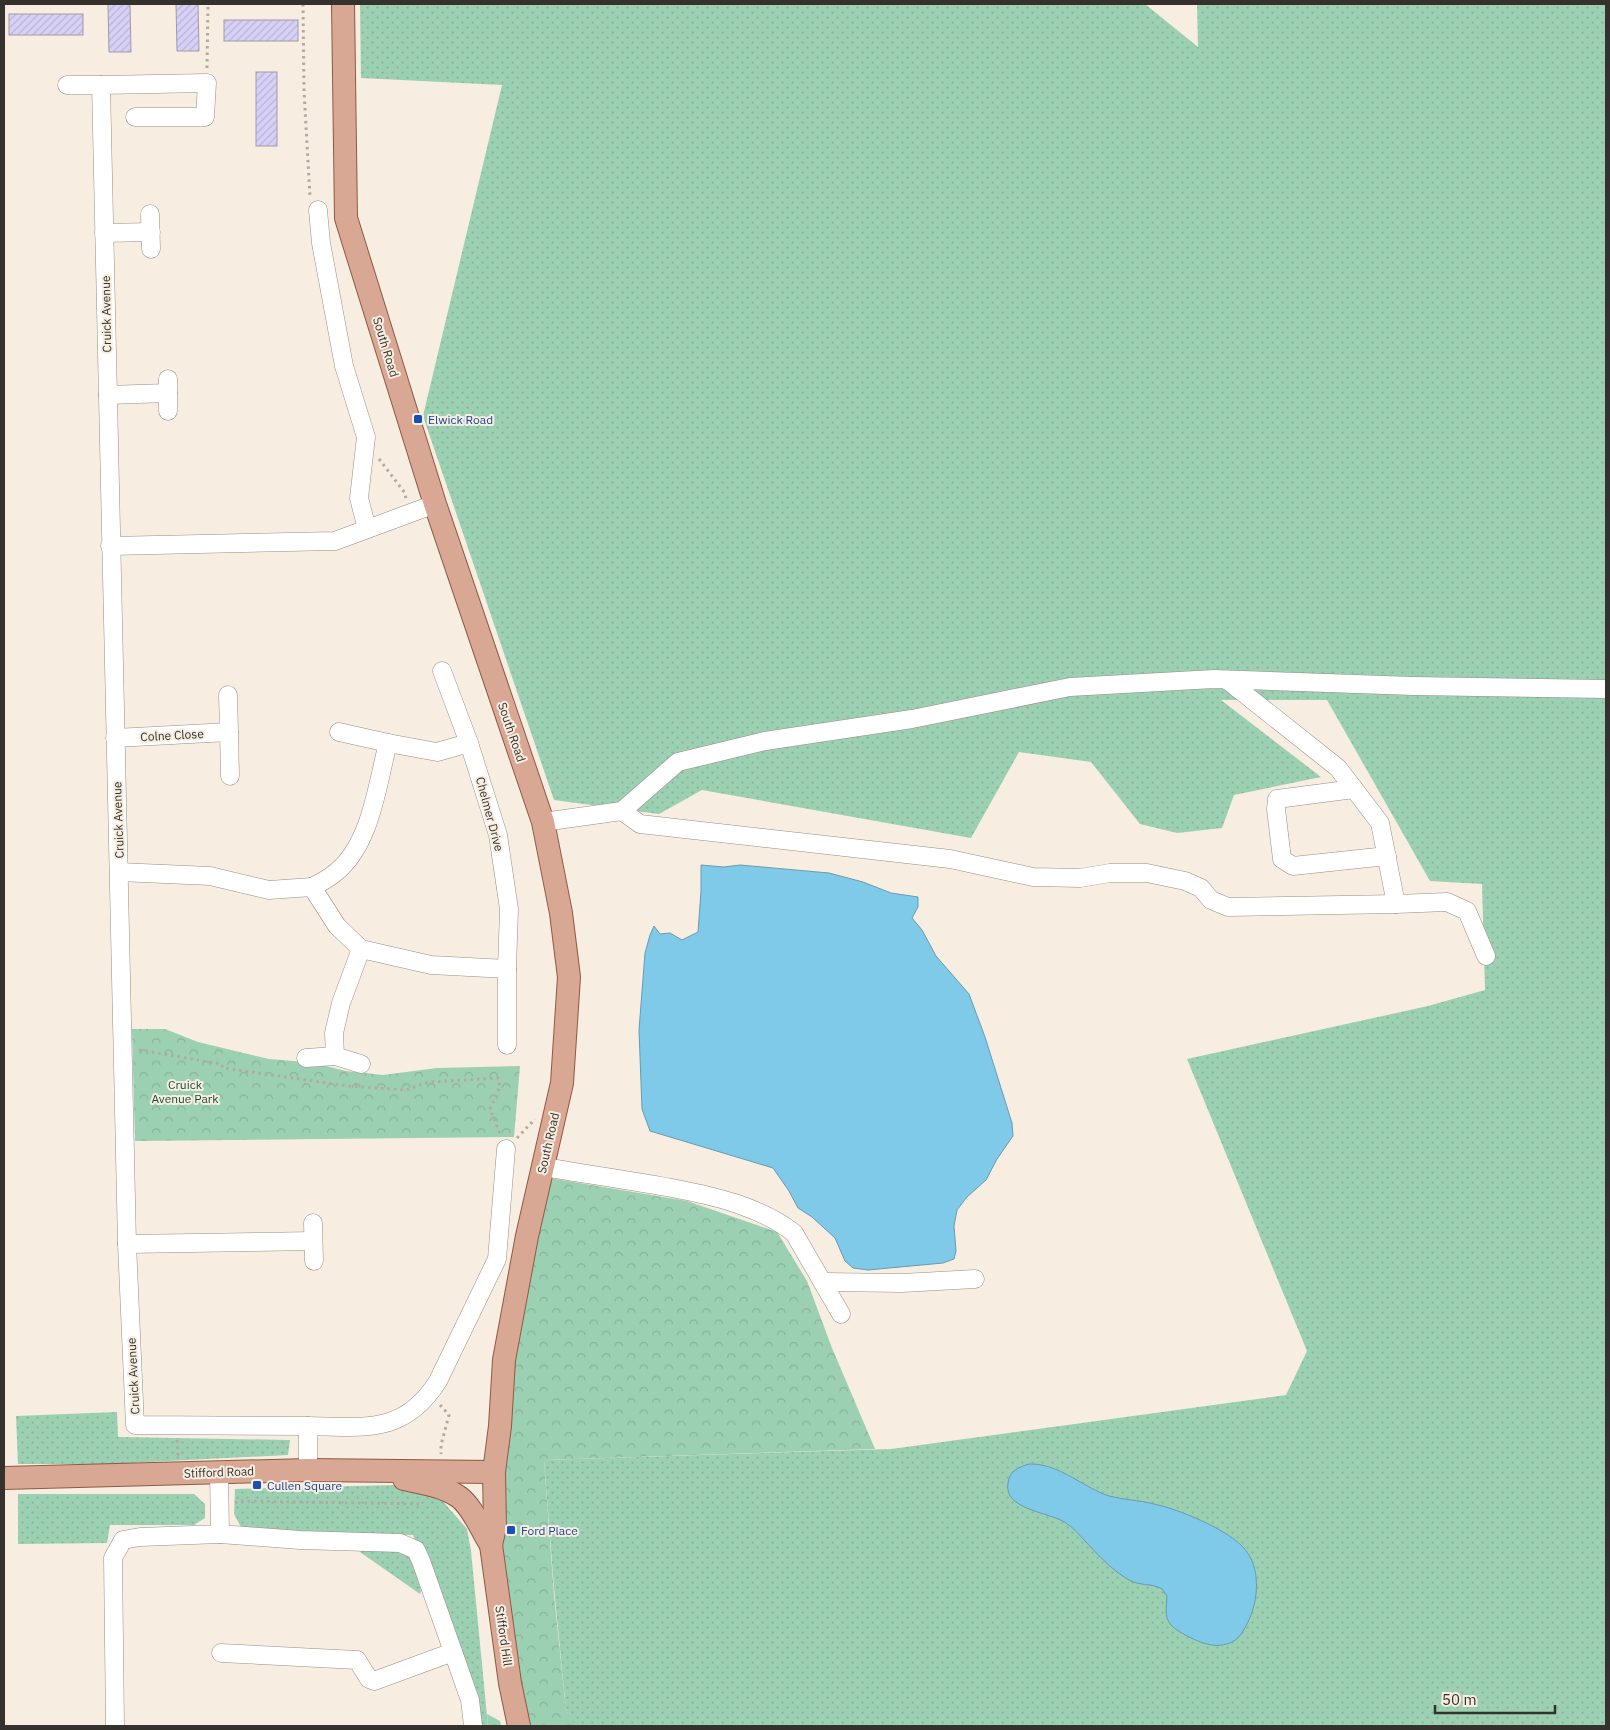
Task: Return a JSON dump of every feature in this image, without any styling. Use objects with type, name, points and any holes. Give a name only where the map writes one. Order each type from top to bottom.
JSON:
[{"type":"main road","name":"South Road","points":[[343,4],[346,218],[435,504],[543,822],[561,913],[568,977],[562,1083],[527,1236],[504,1360],[500,1426],[494,1472]]},
{"type":"main road","name":"Stifford Road","points":[[4,1478],[363,1469],[494,1472]]},
{"type":"main road","name":"Stifford Hill","points":[[363,1469],[434,1486],[460,1497],[477,1519],[491,1546]]},
{"type":"main road","name":"Stifford Hill","points":[[494,1472],[494,1527],[491,1546],[510,1683],[519,1726]]},
{"type":"street","points":[[67,85],[207,83],[205,116],[135,117]]},
{"type":"street","name":"Cruick Avenue","points":[[101,85],[127,1244],[135,1425],[308,1426]]},
{"type":"street","points":[[318,210],[321,243],[344,366],[366,437],[359,498],[367,529]]},
{"type":"street","points":[[104,233],[151,232]]},
{"type":"street","points":[[108,395],[168,394]]},
{"type":"street","points":[[110,546],[335,541],[435,504]]},
{"type":"street","name":"Chelmer Drive","points":[[442,670],[469,743],[498,835],[509,908],[507,1045]]},
{"type":"street","points":[[543,822],[622,811],[678,762],[765,741],[912,719],[1070,687],[1227,680],[1413,686],[1606,689]]},
{"type":"street","points":[[1227,680],[1338,768],[1354,789],[1380,824],[1396,904]]},
{"type":"street","points":[[228,696],[230,776]]},
{"type":"street","name":"Colne Close","points":[[115,738],[229,732]]},
{"type":"street","points":[[339,732],[437,752],[469,743]]},
{"type":"street","points":[[119,872],[210,876],[269,890],[312,887],[336,873],[354,854],[366,832],[388,743]]},
{"type":"street","points":[[1354,789],[1277,799],[1276,809],[1282,859],[1293,866],[1387,856]]},
{"type":"street","points":[[622,811],[640,824],[950,859],[1033,877],[1080,878],[1110,873],[1147,873],[1185,881],[1201,888],[1211,900],[1228,907],[1447,902],[1467,911],[1486,956]]},
{"type":"street","points":[[312,887],[337,926],[361,949],[431,965],[507,969]]},
{"type":"street","points":[[335,1056],[334,1033],[341,1003],[361,949]]},
{"type":"street","points":[[306,1058],[335,1056],[361,1064]]},
{"type":"street","points":[[308,1470],[308,1426],[371,1427],[391,1423],[412,1410],[429,1395],[438,1381],[496,1259],[506,1149]]},
{"type":"street","points":[[543,1167],[637,1181],[704,1194],[753,1210],[782,1224],[794,1233],[841,1314]]},
{"type":"street","points":[[312,1223],[314,1261]]},
{"type":"street","points":[[127,1244],[313,1242]]},
{"type":"street","points":[[824,1282],[902,1283],[975,1279]]},
{"type":"street","points":[[219,1472],[220,1534]]},
{"type":"street","points":[[115,1726],[113,1558],[117,1549],[123,1540],[140,1537],[220,1534],[300,1540],[400,1543],[416,1550],[470,1700],[473,1726]]},
{"type":"street","points":[[221,1652],[356,1660],[370,1679],[374,1681],[453,1652]]},
{"type":"path","points":[[207,83],[208,4]]},
{"type":"path","points":[[303,4],[304,91],[311,211],[318,210]]},
{"type":"path","points":[[123,1047],[221,1064],[223,1068],[348,1086],[406,1090],[428,1082],[498,1078],[500,1087],[490,1109],[506,1149]]},
{"type":"path","points":[[429,1395],[449,1415],[442,1445],[442,1470]]},
{"type":"path","points":[[177,1434],[178,1462]]},
{"type":"path","points":[[228,1505],[238,1501],[432,1504]]},
{"type":"green space","points":[[360,4],[1145,4],[1198,47],[1197,4],[1606,4],[1606,1726],[573,1726],[566,1710],[544,1460],[891,1449],[1286,1395],[1307,1351],[1187,1059],[1428,1006],[1485,990],[1482,884],[1430,881],[1327,700],[1221,700],[1321,777],[1234,795],[1222,828],[1177,833],[1140,824],[1091,762],[1019,752],[971,838],[702,790],[659,814],[554,800],[423,416],[502,85],[361,78]]},
{"type":"green space","name":"Cruick Avenue Park","points":[[132,1029],[165,1029],[198,1042],[269,1059],[383,1075],[437,1068],[520,1066],[514,1137],[135,1141]]},
{"type":"green space","points":[[550,1178],[687,1201],[777,1232],[807,1281],[832,1348],[875,1449],[544,1460],[554,1595],[566,1710],[575,1726],[530,1726],[514,1644],[502,1546],[503,1478],[515,1355]]},
{"type":"green space","points":[[117,1412],[118,1437],[290,1440],[288,1455],[109,1464],[18,1464],[16,1416]]},
{"type":"green space","points":[[395,1485],[441,1499],[467,1529],[471,1551],[488,1726],[476,1726],[470,1681],[413,1535],[243,1531],[234,1514],[235,1489]]},
{"type":"green space","points":[[18,1494],[194,1494],[205,1504],[205,1518],[194,1525],[110,1525],[107,1543],[18,1544]]},
{"type":"green space","points":[[366,1545],[405,1552],[413,1560],[421,1591],[420,1594],[360,1552]]},
{"type":"green space","points":[[487,1714],[500,1721],[501,1726],[488,1726]]},
{"type":"water","points":[[701,865],[724,867],[740,865],[829,873],[863,882],[891,893],[918,897],[918,907],[912,918],[922,930],[936,956],[969,994],[985,1037],[1012,1123],[1013,1136],[997,1159],[986,1180],[967,1197],[957,1210],[954,1226],[956,1251],[954,1259],[943,1263],[868,1270],[853,1268],[845,1261],[835,1238],[812,1217],[798,1208],[773,1168],[650,1131],[642,1109],[639,1030],[645,953],[654,926],[660,934],[670,933],[682,940],[698,932]]},
{"type":"water","points":[[1029,1464],[1050,1467],[1060,1471],[1109,1496],[1175,1510],[1213,1526],[1234,1539],[1248,1554],[1256,1573],[1254,1605],[1251,1615],[1240,1635],[1235,1640],[1224,1645],[1210,1645],[1180,1632],[1168,1621],[1166,1612],[1167,1596],[1162,1589],[1129,1580],[1106,1562],[1069,1525],[1059,1519],[1020,1505],[1008,1492],[1008,1483],[1012,1473],[1018,1468]]},
{"type":"building","points":[[108,4],[130,4],[131,52],[109,52]]},
{"type":"building","points":[[176,4],[198,4],[199,51],[177,51]]},
{"type":"building","points":[[9,14],[83,14],[83,35],[9,35]]},
{"type":"building","points":[[224,20],[298,20],[298,41],[224,41]]},
{"type":"building","points":[[256,72],[277,72],[277,146],[256,146]]},
{"type":"place","name":"Elwick Road","points":[[418,419]]},
{"type":"place","name":"Cullen Square","points":[[257,1485]]},
{"type":"place","name":"Ford Place","points":[[511,1530]]}]
